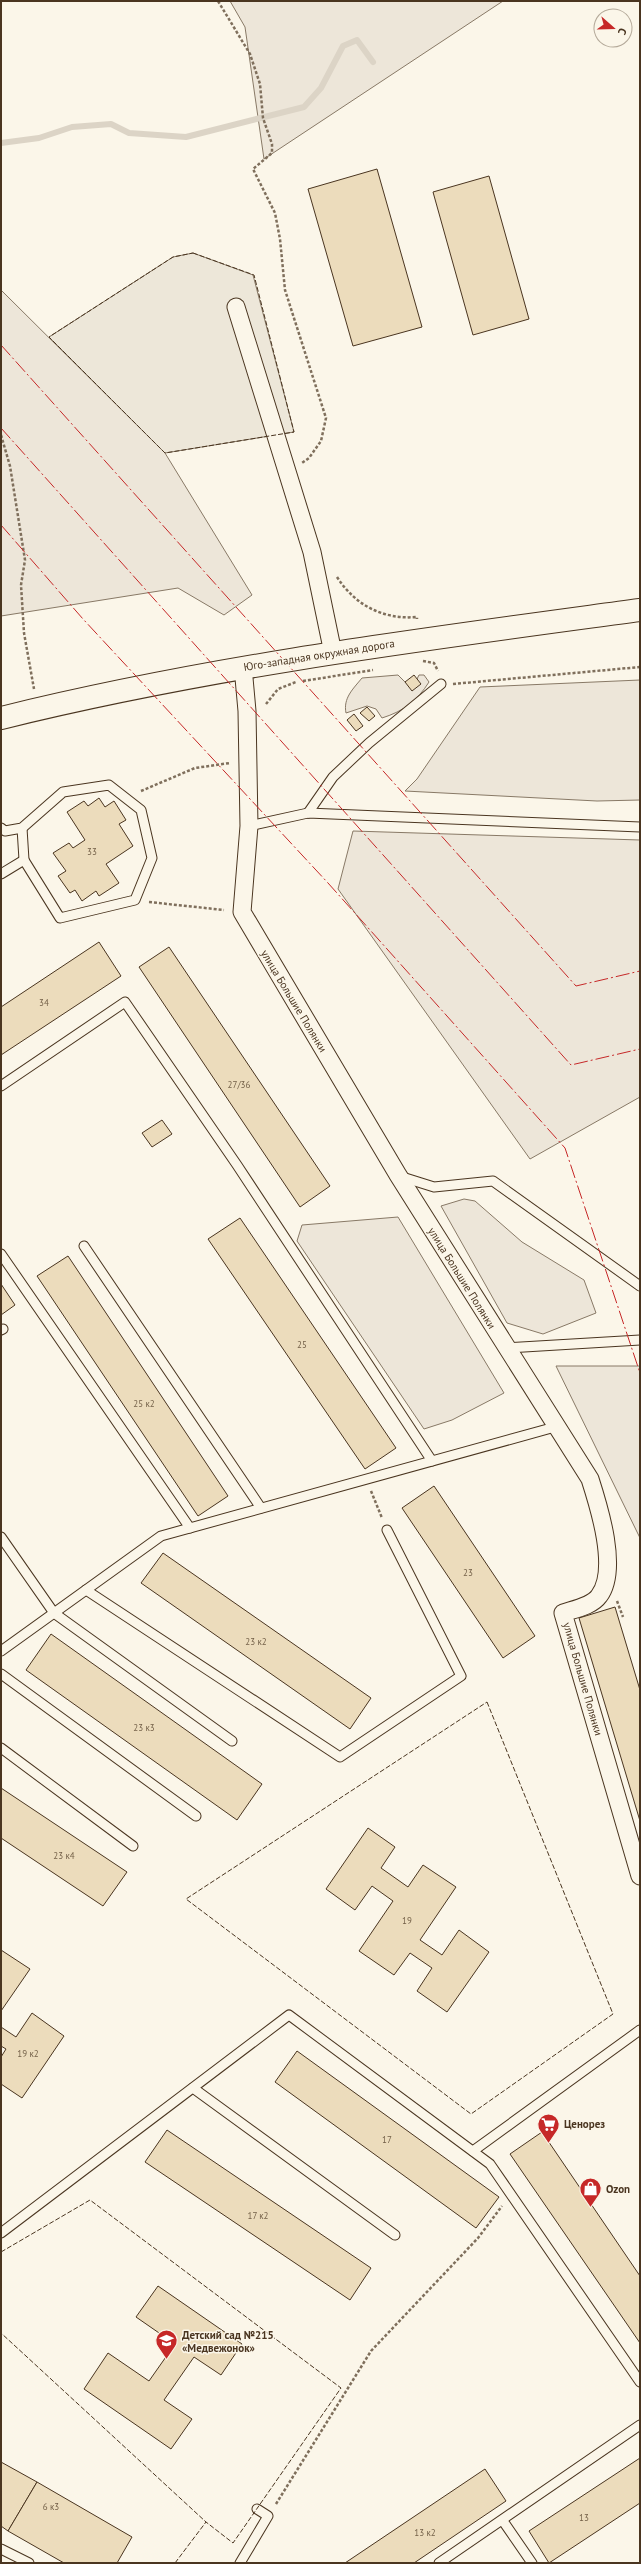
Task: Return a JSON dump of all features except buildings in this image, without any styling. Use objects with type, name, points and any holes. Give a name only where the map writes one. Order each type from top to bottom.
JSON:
[{"type":"highway","name":"Юго-западная окружная дорога","points":[[1,718],[37,709],[242,667],[640,610]]},
{"type":"street","points":[[236,307],[312,552],[333,653]]},
{"type":"street","points":[[242,667],[247,711],[249,826],[242,912]]},
{"type":"street","name":"улица Большие Полянки","points":[[242,912],[398,1175],[590,1479],[602,1515],[608,1554],[600,1595],[593,1602],[563,1613],[640,1876]]},
{"type":"lane","points":[[308,813],[333,777],[369,743],[441,684]]},
{"type":"lane","points":[[1,828],[5,831],[22,828],[63,792],[110,784],[140,810],[152,858],[135,900],[60,918],[24,860],[22,828]]},
{"type":"lane","points":[[249,826],[308,813],[640,828]]},
{"type":"lane","points":[[1,874],[24,860]]},
{"type":"lane","points":[[1,1086],[125,1002],[237,1165],[432,1461]]},
{"type":"lane","points":[[398,1175],[434,1187],[493,1181],[640,1286]]},
{"type":"lane","points":[[84,1246],[261,1508]]},
{"type":"lane","points":[[1,1254],[190,1528]]},
{"type":"lane","points":[[506,1348],[640,1340]]},
{"type":"lane","points":[[1,1651],[161,1536],[556,1427]]},
{"type":"lane","points":[[86,1590],[340,1758],[461,1676],[386,1530]]},
{"type":"lane","points":[[1,1537],[54,1613],[232,1741]]},
{"type":"lane","points":[[1,1674],[196,1816]]},
{"type":"lane","points":[[1,1748],[133,1846]]},
{"type":"lane","points":[[1,2233],[289,2015],[490,2164],[640,2382]]},
{"type":"lane","points":[[473,2151],[640,2030]]},
{"type":"lane","points":[[193,2088],[395,2235]]},
{"type":"lane","points":[[439,2563],[503,2521],[640,2425]]},
{"type":"lane","points":[[240,2563],[268,2516],[257,2509]]},
{"type":"lane","points":[[503,2521],[532,2563]]},
{"type":"lane","points":[[1,2549],[29,2563]]},
{"type":"path","points":[[218,1],[250,54],[260,84],[263,118],[272,153],[252,169],[275,213],[280,239],[286,290],[326,418],[321,441],[309,458],[288,472]]},
{"type":"path","points":[[1,435],[10,466],[25,560],[21,586],[24,633],[37,709]]},
{"type":"path","points":[[334,572],[347,592],[373,610],[392,617],[417,617],[417,619]]},
{"type":"path","points":[[415,664],[423,661],[434,663]]},
{"type":"path","points":[[441,684],[640,666]]},
{"type":"path","points":[[264,707],[278,689],[290,683],[378,669]]},
{"type":"path","points":[[129,801],[143,790],[196,768],[235,762]]},
{"type":"path","points":[[135,900],[242,912]]},
{"type":"path","points":[[366,1479],[386,1530]]},
{"type":"path","points":[[617,1601],[623,1617]]},
{"type":"path","points":[[268,2516],[371,2351],[478,2238],[511,2194]]},
{"type":"shaded area","points":[[230,1],[503,1],[264,159],[245,27]]},
{"type":"shaded area","points":[[193,253],[253,275],[294,432],[165,453],[49,337],[173,257]]},
{"type":"shaded area","points":[[1,290],[165,453],[252,595],[224,615],[178,588],[1,616]]},
{"type":"shaded area","points":[[398,675],[405,682],[417,679],[419,675],[424,675],[429,682],[415,700],[403,709],[382,718],[376,709],[367,706],[346,713],[345,708],[347,698],[362,678]]},
{"type":"shaded area","points":[[640,680],[640,800],[597,801],[405,791],[417,779],[480,687]]},
{"type":"shaded area","points":[[353,831],[640,840],[640,1097],[530,1159],[338,889]]},
{"type":"shaded area","points":[[464,1199],[475,1201],[522,1242],[584,1280],[596,1313],[543,1334],[507,1323],[441,1206]]},
{"type":"shaded area","points":[[398,1217],[504,1393],[452,1420],[424,1429],[297,1241],[302,1225]]},
{"type":"shaded area","points":[[556,1366],[640,1366],[640,1538]]},
{"type":"waterway","points":[[1,143],[39,138],[72,127],[111,124],[129,133],[186,137],[304,107],[321,88],[343,46],[357,40],[373,62]]},
{"type":"fence","points":[[193,253],[254,275],[294,432],[165,453],[49,337],[173,257],[193,253]]},
{"type":"fence","points":[[487,1702],[613,2014],[471,2114],[186,1899],[487,1702]]},
{"type":"fence","points":[[1,2252],[90,2200],[341,2388],[233,2543],[206,2522],[1,2333]]},
{"type":"fence","points":[[175,2563],[206,2522]]},
{"type":"power","points":[[1,345],[576,986],[640,971]]},
{"type":"power","points":[[1,428],[571,1065],[640,1049]]},
{"type":"power","points":[[1,525],[83,619],[328,883],[565,1148],[640,1373]]},
{"type":"place","name":"Ценорез","points":[[549,2144]]},
{"type":"place","name":"Ozon","points":[[590,2208]]},
{"type":"place","name":"Детский сад №215 «Медвежонок»","points":[[167,2360]]}]
